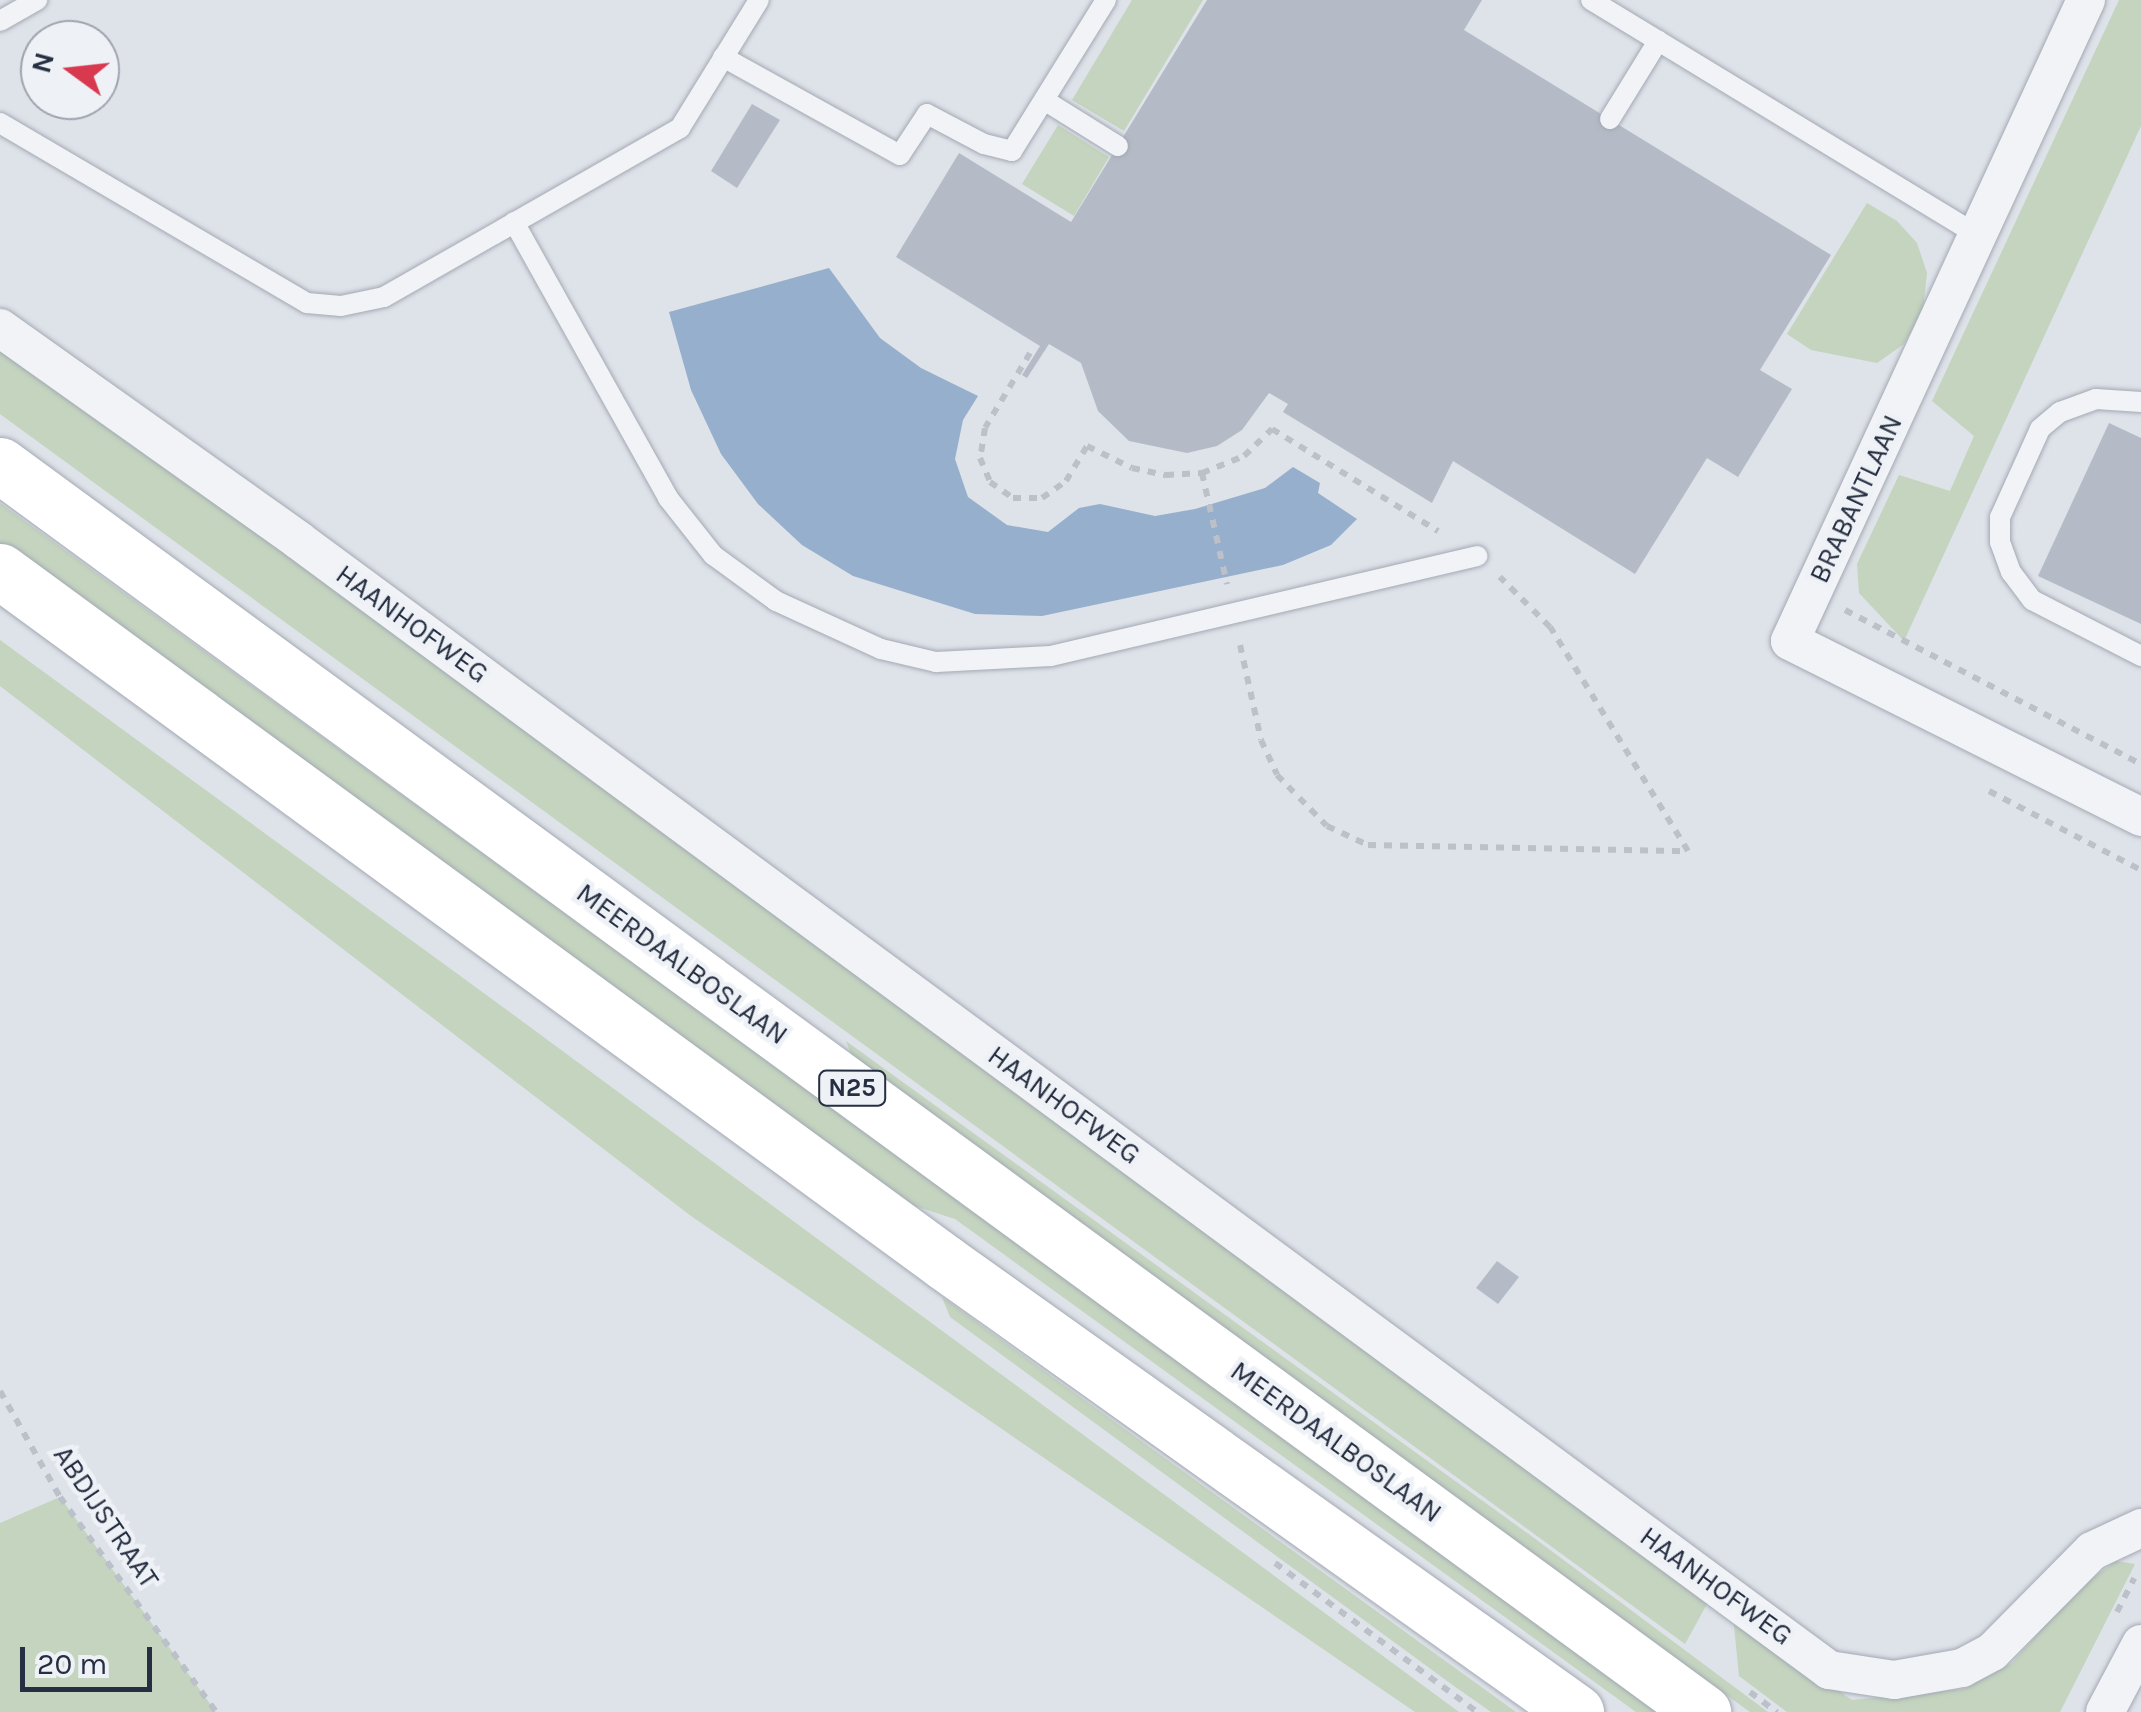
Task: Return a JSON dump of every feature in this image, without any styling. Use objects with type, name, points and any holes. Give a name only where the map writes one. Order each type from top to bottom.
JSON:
[{"type":"highway","name":"MEERDAALBOSLAAN","points":[[0,465],[1703,1712]]},
{"type":"highway","points":[[0,572],[944,1262],[1576,1712]]},
{"type":"street","name":"BRABANTLAAN","points":[[2086,0],[1790,640],[2141,818]]},
{"type":"street","name":"HAANHOFWEG","points":[[0,328],[298,540],[1830,1670],[1881,1680],[1962,1668],[1992,1652],[2092,1551],[2141,1528]]},
{"type":"street","points":[[2105,1712],[2141,1644]]},
{"type":"lane","points":[[0,21],[37,0]]},
{"type":"lane","points":[[0,123],[307,303],[340,306],[384,297],[680,128],[758,0]]},
{"type":"lane","points":[[723,57],[900,155],[927,114],[984,144],[1012,151],[1106,0]]},
{"type":"lane","points":[[1592,0],[1978,236]]},
{"type":"lane","points":[[1610,119],[1658,41]]},
{"type":"lane","points":[[1044,100],[1118,146]]},
{"type":"lane","points":[[514,222],[668,498],[713,555],[830,631],[936,662],[989,664],[1050,656],[1232,610],[1477,556]]},
{"type":"lane","points":[[2141,402],[2096,399],[2060,412],[2040,429],[2000,517],[2000,542],[2011,572],[2032,600],[2141,656]]},
{"type":"path","points":[[1030,352],[985,428],[980,458],[990,482],[1013,498],[1042,498],[1066,481],[1087,446],[1132,468],[1166,475],[1202,473],[1244,456],[1272,429],[1477,556],[1550,626],[1688,851],[1410,850],[1368,845],[1327,826],[1300,802],[1269,758],[1202,473]]},
{"type":"path","points":[[1812,593],[2141,764]]},
{"type":"path","name":"ABDIJSTRAAT","points":[[0,1391],[60,1497],[216,1712]]},
{"type":"green space","points":[[1132,0],[1203,0],[1124,131],[1072,100]]},
{"type":"green space","points":[[2119,0],[2141,0],[2141,126],[1904,641],[1859,593],[1857,564],[1899,475],[1950,491],[1974,436],[1932,401]]},
{"type":"green space","points":[[1058,125],[1109,157],[1074,216],[1022,184]]},
{"type":"green space","points":[[1867,203],[1897,221],[1917,243],[1927,273],[1923,310],[1904,344],[1877,363],[1811,350],[1787,334]]},
{"type":"green space","points":[[0,349],[1718,1584],[1685,1644],[0,414]]},
{"type":"green space","points":[[0,503],[1665,1712],[1636,1712],[955,1219],[896,1200],[0,550]]},
{"type":"green space","points":[[0,640],[1459,1712],[1415,1712],[691,1216],[0,686]]},
{"type":"green space","points":[[846,1041],[1768,1712],[1750,1712],[857,1070]]},
{"type":"green space","points":[[942,1297],[1516,1712],[1491,1712],[1454,1686],[950,1317]]},
{"type":"green space","points":[[60,1497],[216,1712],[0,1712],[0,1523]]},
{"type":"green space","points":[[2116,1561],[2135,1564],[2060,1712],[1787,1712],[1739,1676],[1733,1616],[1852,1700],[1964,1689],[2012,1663],[2076,1590]]},
{"type":"water","points":[[829,268],[880,338],[921,368],[978,396],[963,420],[955,459],[968,497],[1007,525],[1048,532],[1079,508],[1100,504],[1155,516],[1195,509],[1265,488],[1293,467],[1320,483],[1318,493],[1357,519],[1331,545],[1283,565],[1042,616],[975,614],[853,576],[802,545],[758,504],[721,454],[691,390],[669,312]]},
{"type":"building","points":[[1207,0],[1482,0],[1464,30],[1831,255],[1760,370],[1792,389],[1738,477],[1707,458],[1635,574],[1453,461],[1432,503],[1283,412],[1288,404],[1269,393],[1242,430],[1217,446],[1187,453],[1129,441],[1098,411],[1081,363],[1049,344],[1027,378],[1022,375],[1040,346],[896,257],[959,153],[1071,222]]},
{"type":"building","points":[[752,104],[780,120],[737,188],[711,171]]},
{"type":"building","points":[[2109,423],[2141,438],[2141,624],[2038,576]]},
{"type":"building","points":[[1497,1261],[1519,1277],[1498,1304],[1476,1288]]}]
